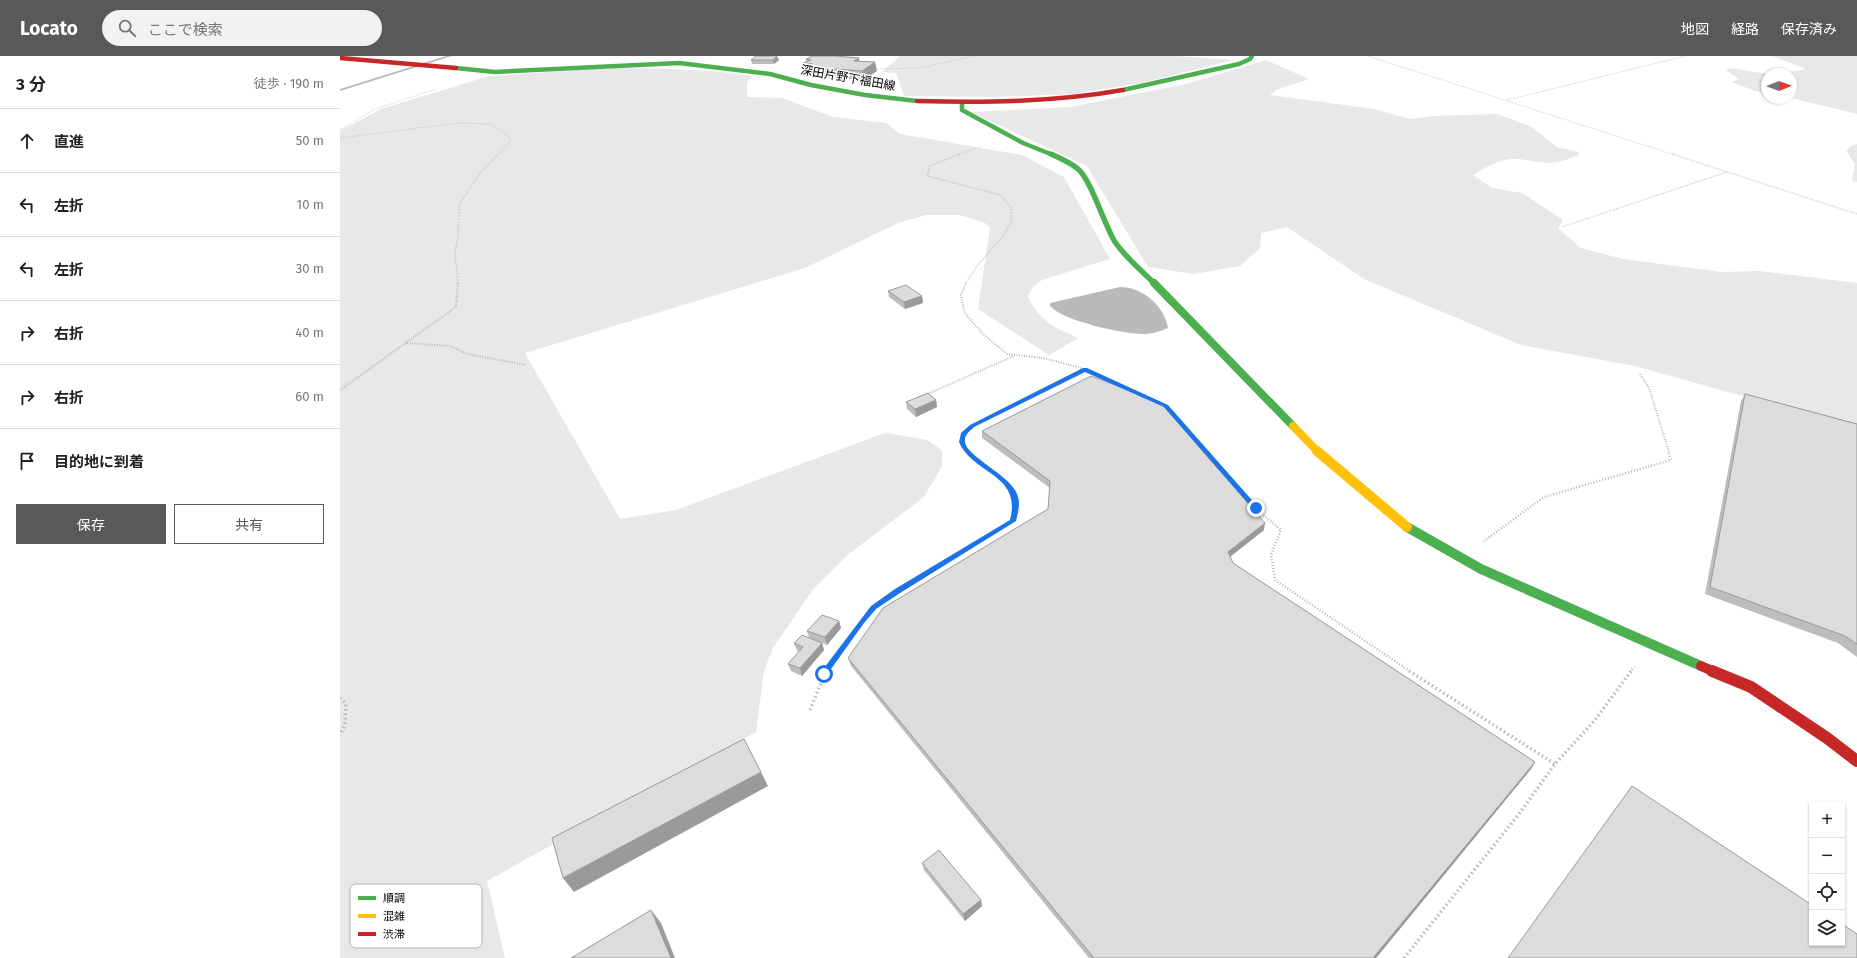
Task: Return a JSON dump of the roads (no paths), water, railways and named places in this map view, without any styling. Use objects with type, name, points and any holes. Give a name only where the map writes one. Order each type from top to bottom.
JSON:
[{"type":"main road","name":"深田片野下福田線","points":[[340,58],[495,72],[679,63],[723,67],[770,74],[811,85],[865,95],[916,101],[962,103],[1044,100],[1098,95],[1156,84],[1239,64],[1250,59],[1252,56]]},
{"type":"main road","points":[[962,103],[962,110],[1012,136],[1058,157],[1078,169],[1086,180],[1101,215],[1116,242],[1136,266],[1163,290],[1325,459],[1404,526],[1488,572],[1751,688],[1826,738],[1857,761]]},
{"type":"waterway","points":[[340,90],[450,56]]}]
